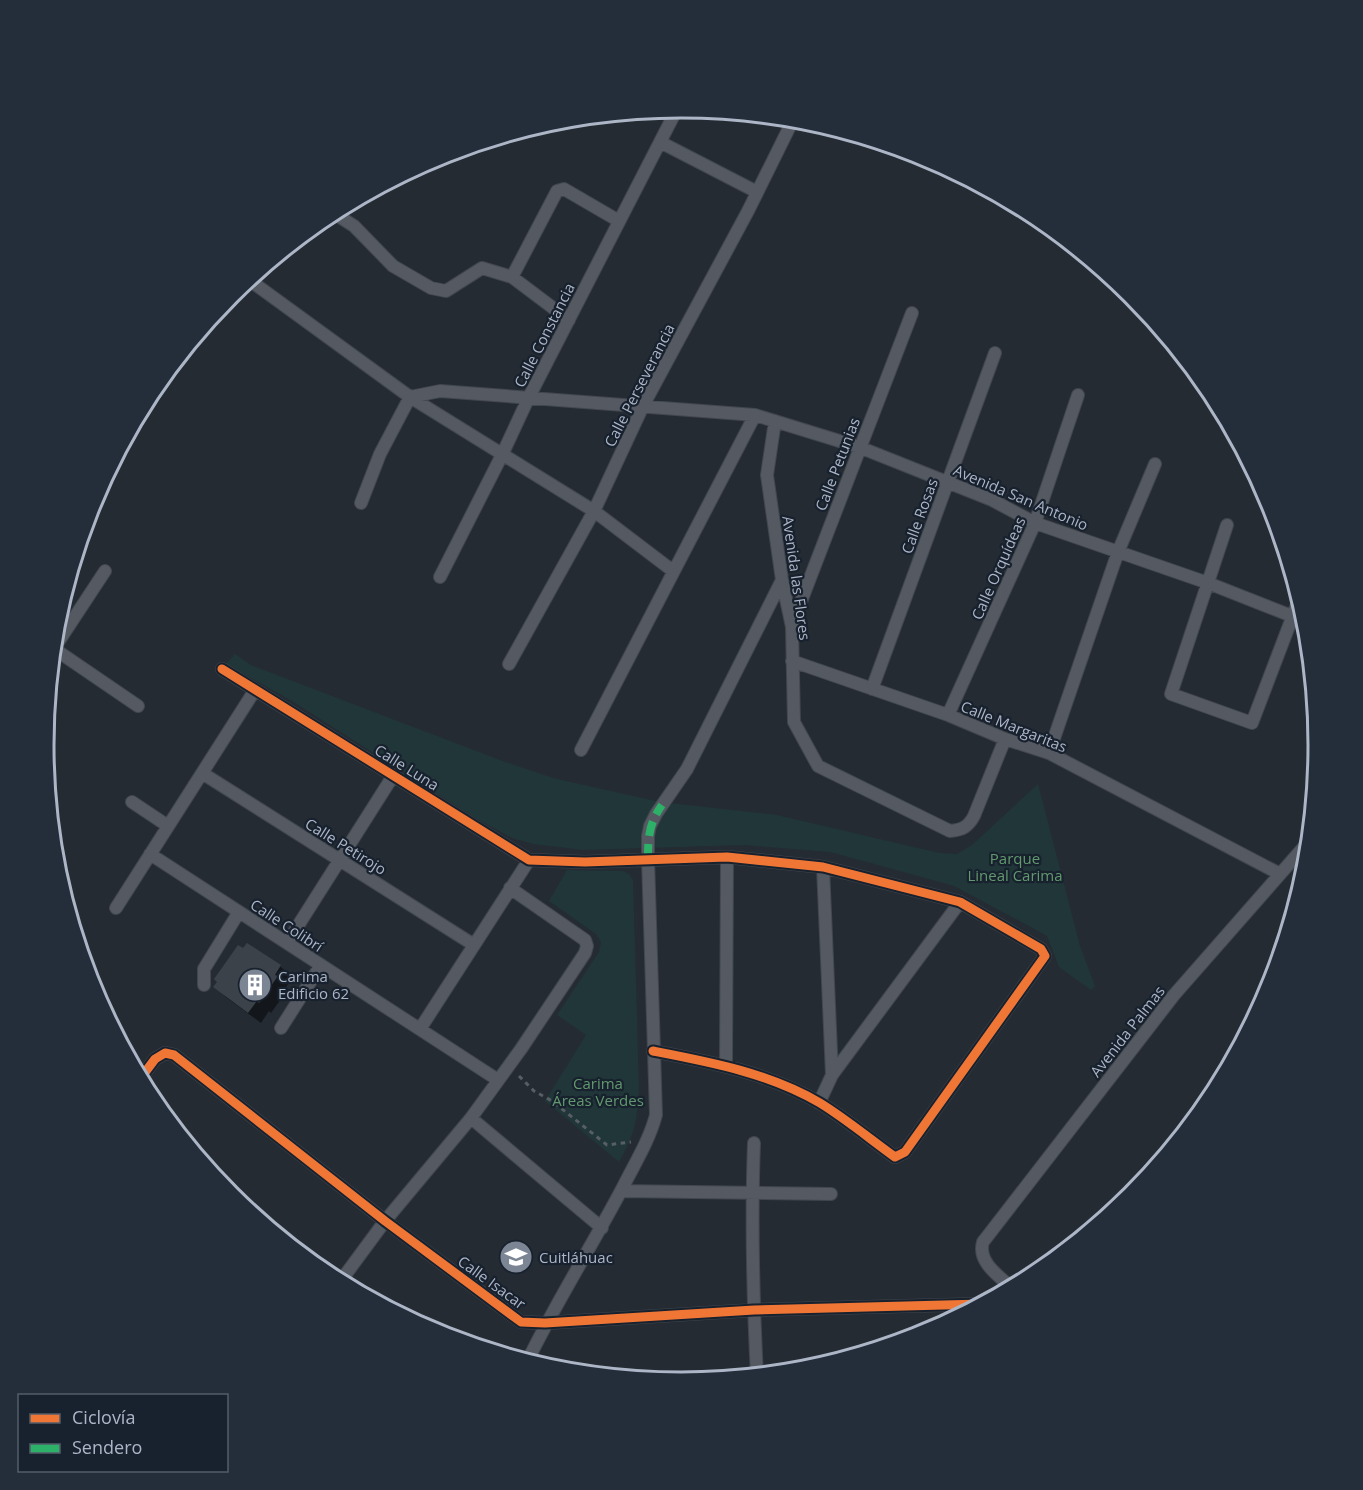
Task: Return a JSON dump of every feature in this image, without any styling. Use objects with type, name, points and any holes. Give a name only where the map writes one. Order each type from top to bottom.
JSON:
[{"type":"street","name":"Calle Constancia","points":[[440,577],[528,399],[672,118]]},
{"type":"street","name":"Calle Perseverancia","points":[[509,664],[594,511],[643,406],[789,127]]},
{"type":"street","points":[[660,141],[757,192]]},
{"type":"street","points":[[512,277],[557,191],[564,189],[619,221]]},
{"type":"street","points":[[341,218],[354,226],[393,266],[431,288],[446,291],[482,268],[512,277],[569,320]]},
{"type":"street","points":[[256,285],[410,397],[594,511],[673,571]]},
{"type":"street","name":"Calle Petunias","points":[[792,627],[912,313]]},
{"type":"street","name":"Calle Rosas","points":[[872,690],[995,354]]},
{"type":"street","name":"Avenida San Antonio","points":[[410,397],[440,391],[755,415],[859,447],[992,500],[1035,523],[1208,583],[1296,618]]},
{"type":"street","name":"Calle Orquídeas","points":[[948,715],[1035,523],[1078,395]]},
{"type":"street","points":[[361,503],[380,454],[410,397]]},
{"type":"street","points":[[581,750],[755,415]]},
{"type":"street","name":"Avenida las Flores","points":[[775,421],[767,475],[782,580],[792,627],[794,722],[818,766],[950,831],[959,830],[968,826],[974,816],[1005,739]]},
{"type":"street","points":[[1049,753],[1118,552],[1155,464]]},
{"type":"street","points":[[1227,525],[1171,694],[1252,723],[1295,612]]},
{"type":"street","points":[[64,632],[105,571]]},
{"type":"street","points":[[531,1354],[545,1323],[602,1228],[650,1135],[656,1115],[648,859],[650,826],[687,769],[782,580]]},
{"type":"street","points":[[61,654],[138,706]]},
{"type":"street","name":"Calle Margaritas","points":[[792,661],[1049,753],[1280,874]]},
{"type":"street","name":"Calle Luna","points":[[222,669],[529,860],[585,862],[727,857],[822,867],[960,902],[1041,949],[1045,956],[905,1152],[895,1157],[819,1103]]},
{"type":"street","points":[[116,908],[255,690]]},
{"type":"street","name":"Calle Petirojo","points":[[202,773],[474,945]]},
{"type":"street","points":[[287,943],[393,776]]},
{"type":"street","points":[[132,802],[168,826]]},
{"type":"street","name":"Avenida Palmas","points":[[1006,1282],[983,1259],[981,1250],[983,1242],[1174,995],[1300,852]]},
{"type":"street","name":"Calle Colibrí","points":[[150,854],[498,1080]]},
{"type":"street","points":[[726,1066],[727,857]]},
{"type":"street","points":[[420,1029],[529,860]]},
{"type":"street","points":[[822,867],[832,1075]]},
{"type":"street","points":[[346,1275],[385,1221],[471,1118],[508,1067],[587,946],[585,940],[510,888]]},
{"type":"street","points":[[653,1051],[726,1066],[774,1082],[819,1103],[832,1075],[960,902]]},
{"type":"street","points":[[204,985],[204,969],[239,912]]},
{"type":"street","points":[[281,1028],[321,965]]},
{"type":"street","name":"Calle Isacar","points":[[146,1071],[155,1059],[165,1053],[174,1055],[385,1221],[521,1322],[545,1323],[754,1310],[965,1304]]},
{"type":"street","points":[[471,1118],[602,1228]]},
{"type":"street","points":[[754,1143],[752,1193],[757,1368]]},
{"type":"street","points":[[621,1191],[831,1194]]},
{"type":"path","points":[[508,1067],[534,1090],[552,1101],[607,1145],[619,1145],[630,1141],[643,1148]]},
{"type":"green space","name":"Parque Lineal Carima","points":[[235,654],[251,665],[553,778],[660,802],[777,815],[939,853],[957,854],[972,845],[1038,784],[1080,946],[1095,986],[1091,990],[1059,967],[1047,936],[954,886],[830,852],[744,845],[583,850],[533,844],[512,838],[472,816],[292,701],[226,664]]},
{"type":"green space","name":"Carima Áreas Verdes","points":[[567,870],[623,871],[633,880],[639,1089],[634,1127],[619,1162],[545,1101],[586,1035],[557,1015],[599,952],[601,942],[596,934],[549,901]]},
{"type":"building","points":[[247,943],[281,965],[275,975],[278,976],[259,1003],[257,1001],[248,1013],[213,987],[217,982],[214,979],[238,945],[243,948]]},
{"type":"marked path","points":[[648,859],[650,830],[662,805]]},
{"type":"cycle path","points":[[222,669],[529,860],[585,862],[727,857],[823,867],[960,902],[1041,949],[1045,956],[905,1152],[895,1157],[849,1122],[801,1093],[739,1070],[653,1051]]},
{"type":"cycle path","points":[[146,1071],[155,1059],[165,1053],[174,1055],[385,1221],[521,1322],[545,1323],[754,1310],[965,1304]]},
{"type":"place","name":"Carima Edificio 62","points":[[255,985]]},
{"type":"place","name":"Cuitláhuac","points":[[516,1257]]}]
